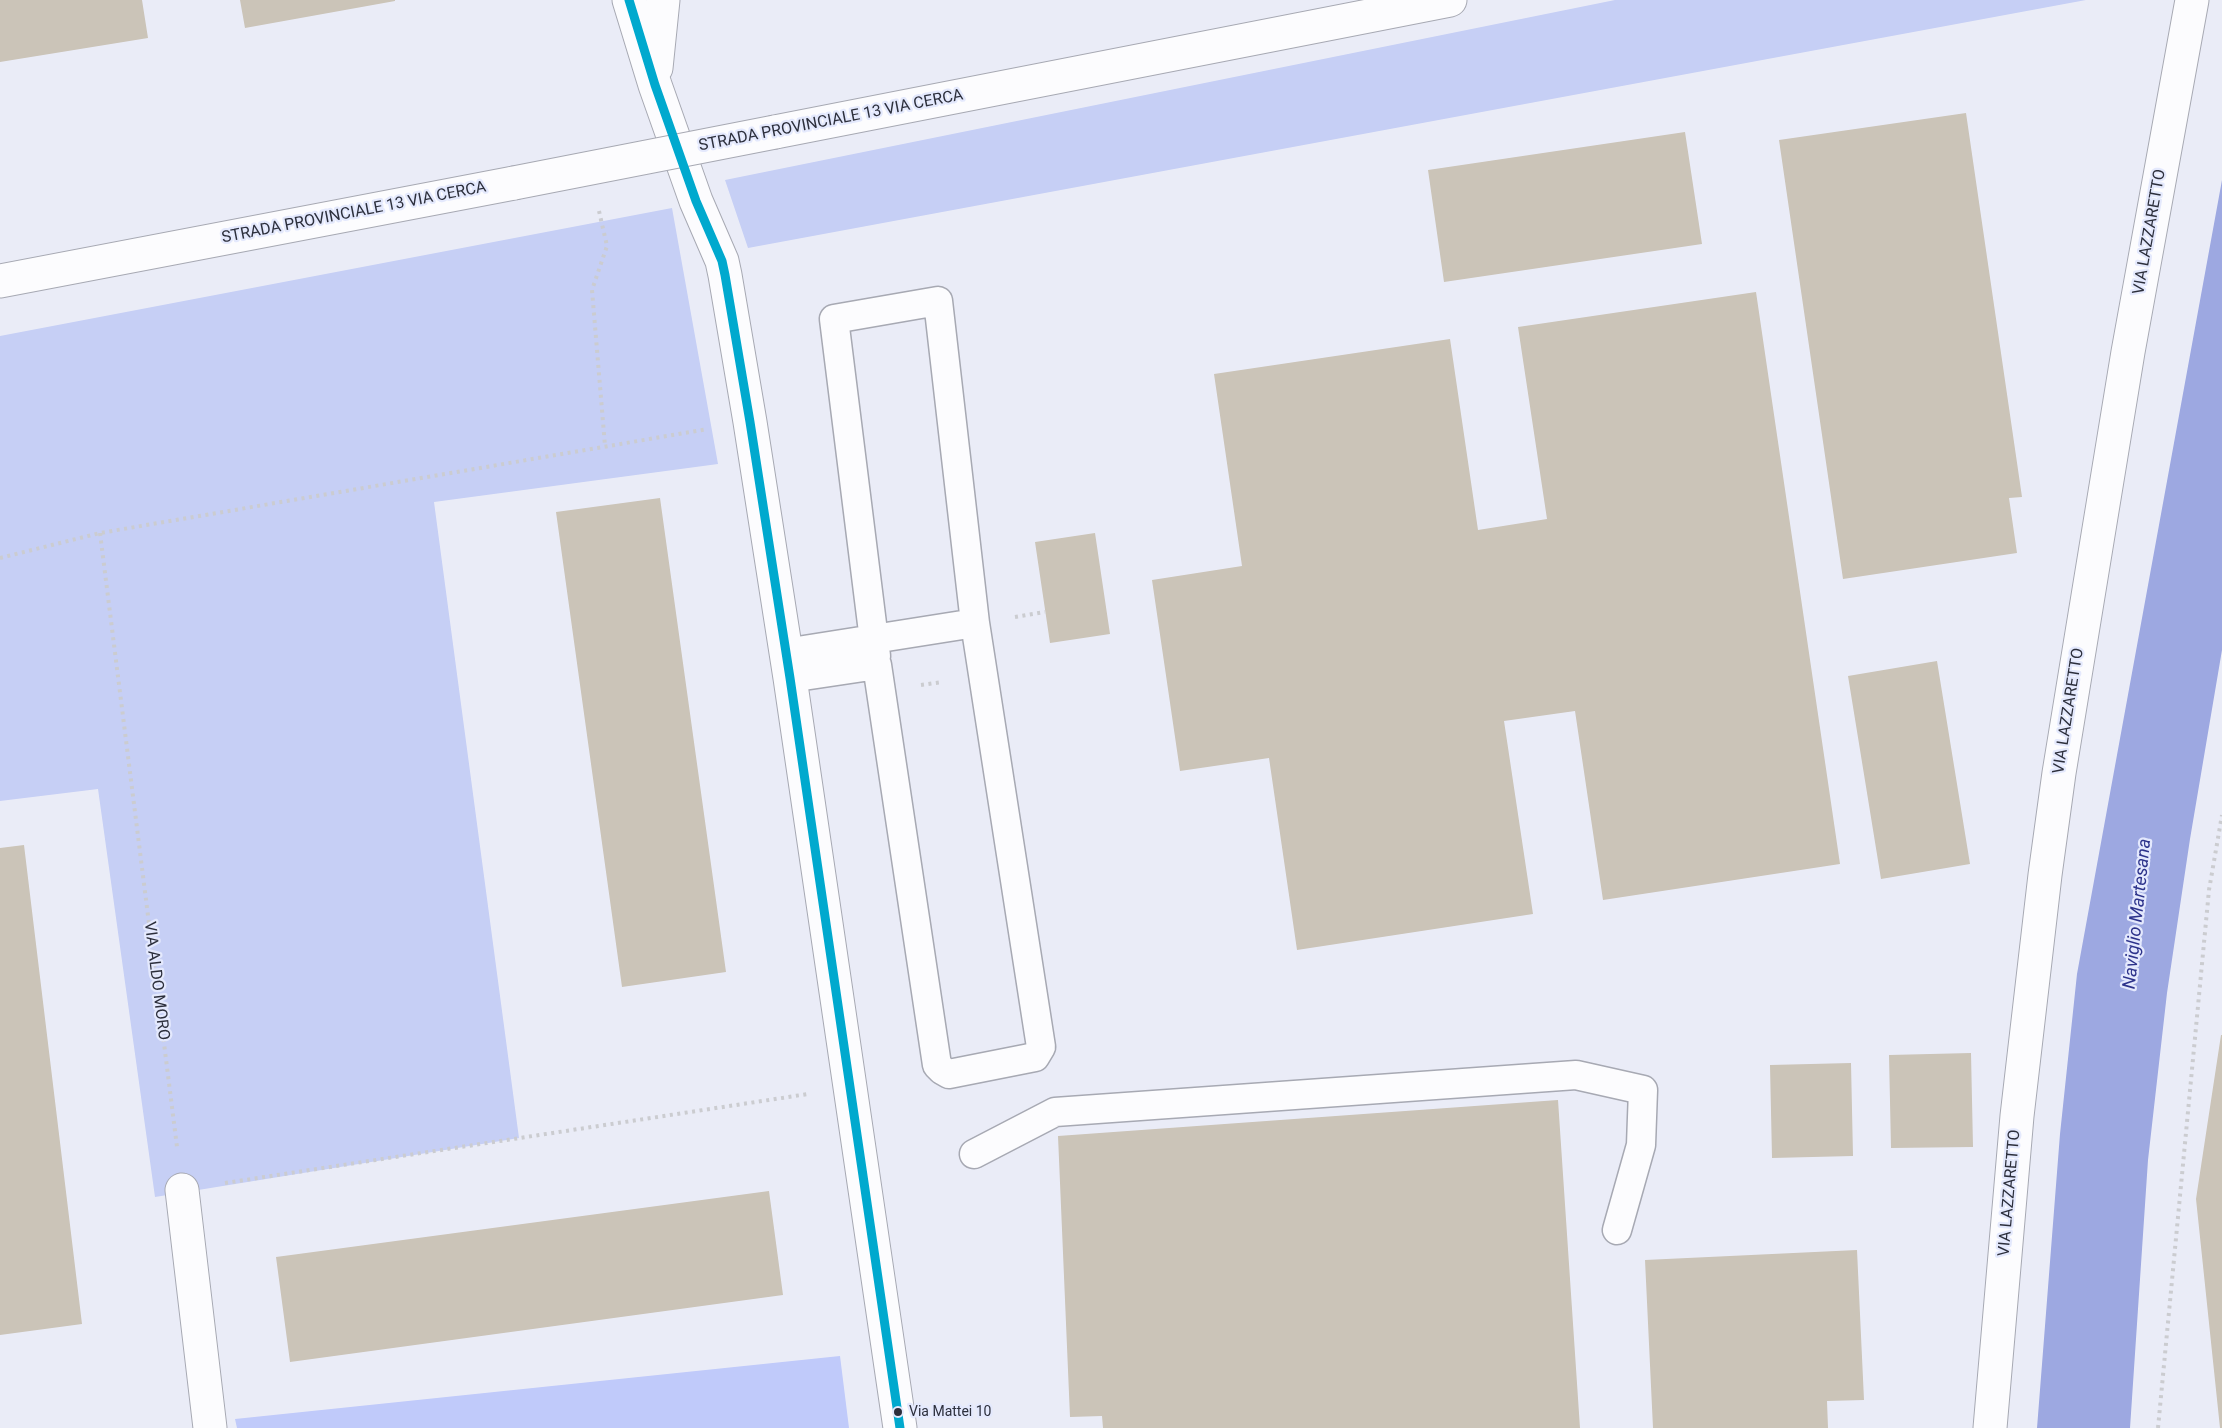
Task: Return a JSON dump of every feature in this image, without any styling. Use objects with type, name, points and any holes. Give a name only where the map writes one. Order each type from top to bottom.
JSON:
[{"type":"street","points":[[629,0],[654,85],[696,201],[722,261],[750,422],[900,1428]]},
{"type":"street","points":[[654,85],[663,0]]},
{"type":"street","name":"STRADA PROVINCIALE 13 VIA CERCA","points":[[0,281],[594,168],[1450,0]]},
{"type":"street","name":"VIA LAZZARETTO","points":[[1990,1428],[2017,1116],[2059,773],[2128,352],[2192,0]]},
{"type":"street","points":[[183,1190],[210,1428]]},
{"type":"lane","points":[[938,301],[975,623],[1041,1047],[1035,1057],[949,1074],[937,1065],[876,652],[833,322],[838,318],[938,301]]},
{"type":"lane","points":[[787,666],[876,652],[975,623]]},
{"type":"lane","points":[[975,1154],[1055,1112],[1576,1076],[1643,1090],[1641,1145],[1617,1230]]},
{"type":"path","points":[[594,168],[599,210],[607,246],[592,290],[605,446]]},
{"type":"path","points":[[0,558],[100,533],[750,422]]},
{"type":"path","name":"VIA ALDO MORO","points":[[100,533],[183,1190]]},
{"type":"path","points":[[2158,1428],[2209,890],[2222,815]]},
{"type":"path","points":[[183,1190],[850,1088]]},
{"type":"shaded area","points":[[1615,0],[2086,0],[748,248],[725,180]]},
{"type":"shaded area","points":[[672,208],[718,464],[434,502],[519,1138],[155,1197],[98,789],[0,801],[0,336]]},
{"type":"shaded area","points":[[840,1356],[849,1428],[237,1428],[235,1419]]},
{"type":"water","name":"Naviglio Martesana","points":[[2222,180],[2222,650],[2167,993],[2148,1160],[2130,1428],[2037,1428],[2060,1134],[2077,974]]},
{"type":"building","points":[[0,0],[142,0],[148,38],[0,62]]},
{"type":"building","points":[[240,0],[395,0],[395,1],[245,28]]},
{"type":"building","points":[[1966,113],[2022,497],[2009,498],[2017,553],[1843,579],[1779,140]]},
{"type":"building","points":[[1685,132],[1702,244],[1444,282],[1428,170]]},
{"type":"building","points":[[1756,292],[1840,864],[1603,900],[1575,711],[1504,721],[1533,914],[1297,950],[1269,758],[1180,771],[1152,580],[1242,566],[1214,374],[1450,339],[1478,530],[1547,519],[1518,327]]},
{"type":"building","points":[[660,498],[726,972],[622,987],[556,512]]},
{"type":"building","points":[[1095,533],[1110,634],[1050,643],[1035,542]]},
{"type":"building","points":[[1937,661],[1970,864],[1881,879],[1848,676]]},
{"type":"building","points":[[24,845],[82,1324],[0,1335],[0,848]]},
{"type":"building","points":[[2221,1035],[2222,1428],[2220,1428],[2196,1199]]},
{"type":"building","points":[[1971,1053],[1973,1147],[1891,1148],[1889,1055]]},
{"type":"building","points":[[1851,1063],[1853,1156],[1772,1158],[1770,1065]]},
{"type":"building","points":[[1558,1100],[1580,1428],[1103,1428],[1102,1416],[1070,1417],[1058,1136]]},
{"type":"building","points":[[769,1191],[783,1295],[290,1362],[276,1257]]},
{"type":"building","points":[[1857,1250],[1864,1400],[1827,1401],[1828,1428],[1653,1428],[1645,1260]]},
{"type":"transit line","points":[[629,0],[655,85],[696,201],[722,261],[725,275],[790,678],[900,1428]]},
{"type":"place","name":"Via Mattei 10","points":[[898,1412]]}]
